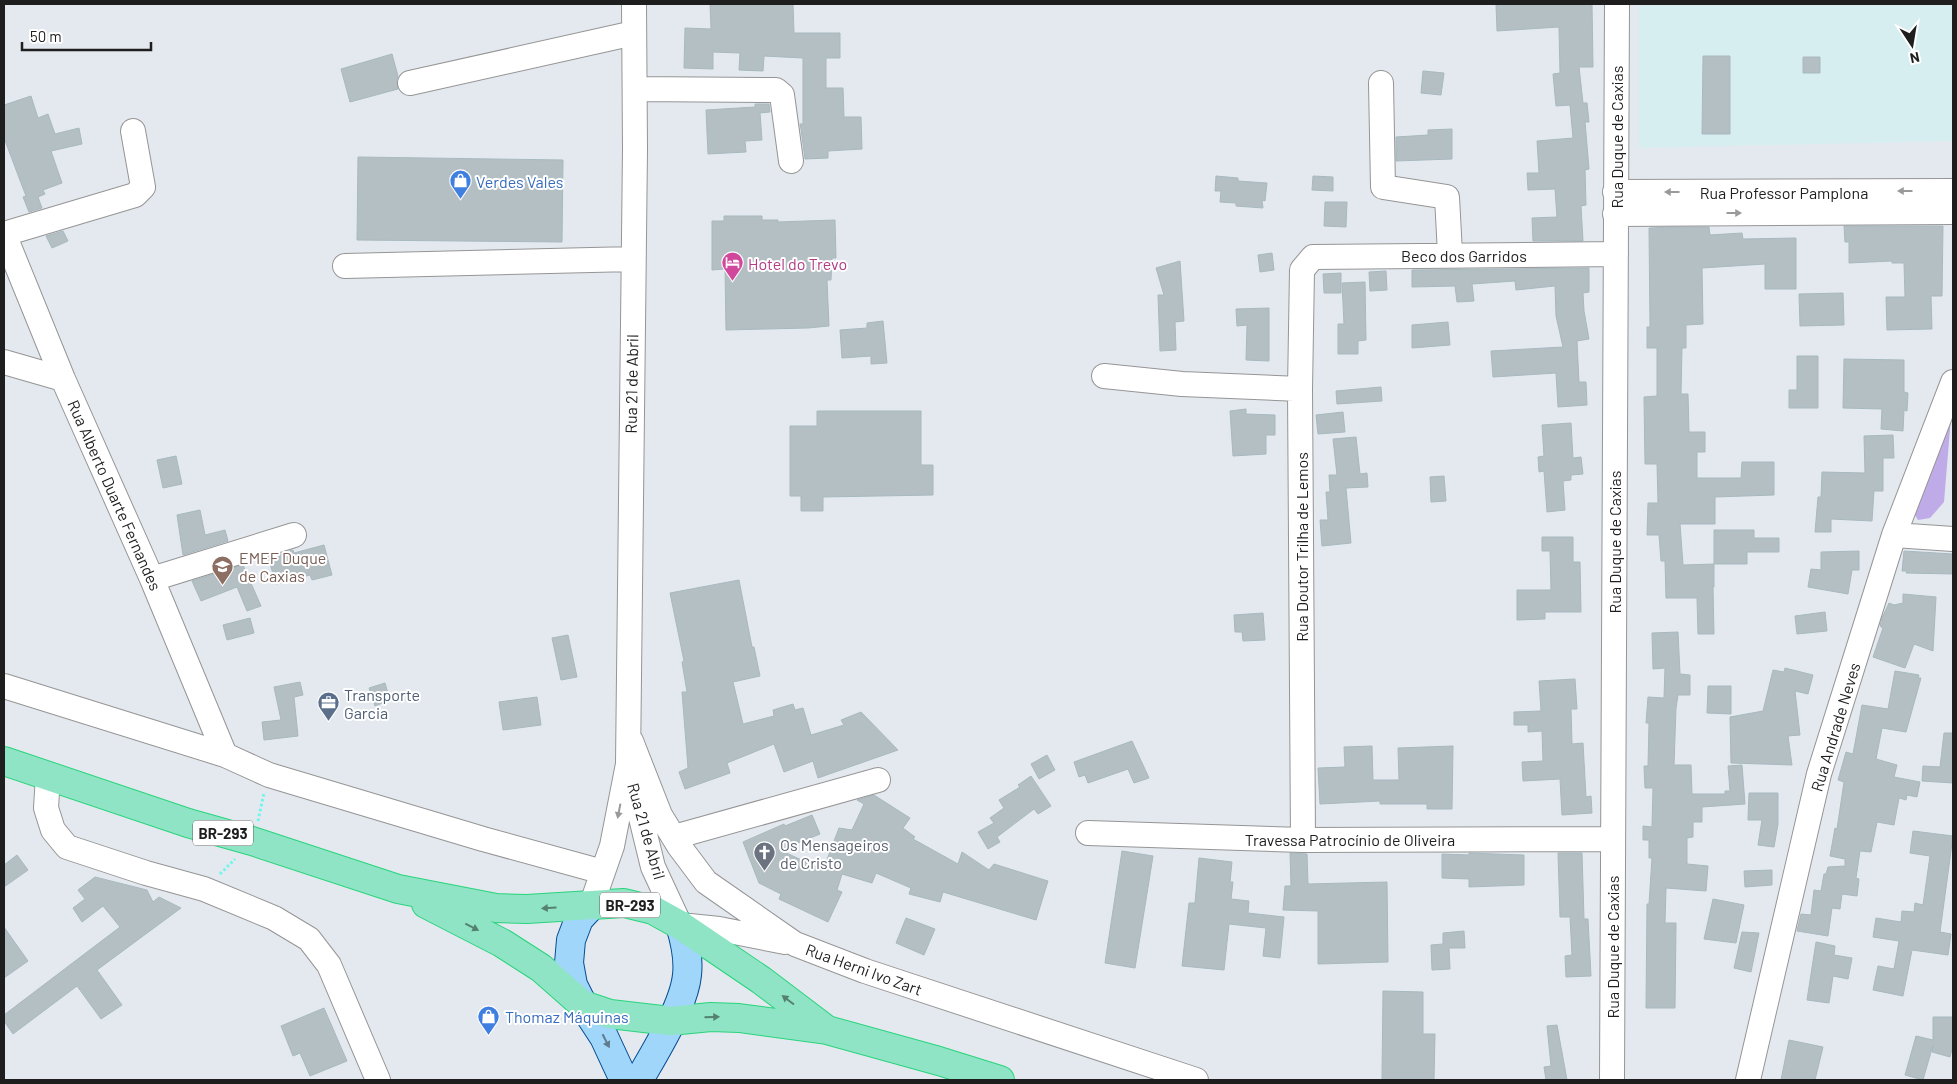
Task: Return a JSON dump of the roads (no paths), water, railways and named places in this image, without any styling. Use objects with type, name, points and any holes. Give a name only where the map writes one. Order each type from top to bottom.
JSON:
[{"type":"highway","name":"BR-293","points":[[4,761],[398,889],[496,908],[527,909],[624,903],[653,910],[680,925],[761,980],[828,1030]]},
{"type":"highway","name":"BR-293","points":[[398,889],[502,943],[541,968],[583,1005],[610,1014],[670,1021],[710,1017],[739,1018],[828,1030],[944,1071],[1000,1080]]},
{"type":"main road","points":[[591,906],[579,919],[570,940],[568,963],[573,985],[583,1005],[604,1037],[624,1080]]},
{"type":"main road","points":[[639,1080],[682,998],[687,974],[687,949],[680,925]]},
{"type":"street","name":"Rua 21 de Abril","points":[[591,906],[612,846],[628,764],[635,89],[634,4]]},
{"type":"street","name":"Rua Duque de Caxias","points":[[1612,1080],[1617,4]]},
{"type":"street","points":[[410,83],[634,33]]},
{"type":"street","points":[[1381,83],[1383,187],[1447,197],[1450,254]]},
{"type":"street","points":[[635,89],[776,90],[782,95],[791,161]]},
{"type":"street","points":[[4,234],[140,192],[143,187],[134,131]]},
{"type":"street","name":"Rua Professor Pamplona","points":[[1615,203],[1953,191]]},
{"type":"street","name":"Rua Professor Pamplona","points":[[1615,203],[1953,212]]},
{"type":"street","name":"Rua Alberto Duarte Fernandes","points":[[4,234],[63,379],[152,578],[225,755]]},
{"type":"street","name":"Beco dos Garridos","points":[[1313,257],[1450,254],[1616,254]]},
{"type":"street","name":"Rua Doutor Trilha de Lemos","points":[[1302,840],[1300,388],[1302,270],[1313,257]]},
{"type":"street","points":[[345,266],[633,259]]},
{"type":"street","points":[[4,362],[63,379]]},
{"type":"street","points":[[1104,376],[1182,384],[1300,388]]},
{"type":"street","name":"Rua Andrade Neves","points":[[1748,1080],[1819,774],[1894,535],[1953,382]]},
{"type":"street","points":[[152,578],[294,535]]},
{"type":"street","points":[[1894,535],[1953,539]]},
{"type":"street","points":[[4,686],[225,755],[269,775],[483,839],[603,872]]},
{"type":"street","name":"Rua Herni Ivo Zart","points":[[628,734],[660,815],[706,882],[795,944],[865,971],[1196,1080]]},
{"type":"street","name":"Rua 21 de Abril","points":[[628,764],[654,867],[680,925]]},
{"type":"street","points":[[48,776],[46,808],[53,830],[67,846],[146,873],[204,889],[274,918],[309,939],[329,965],[378,1080]]},
{"type":"street","points":[[674,837],[878,780]]},
{"type":"street","name":"Travessa Patrocínio de Oliveira","points":[[1088,833],[1302,840],[1613,839]]},
{"type":"street","points":[[680,925],[719,929],[795,944]]},
{"type":"place","name":"Verdes Vales","points":[[460,200]]},
{"type":"place","name":"Hotel do Trevo","points":[[732,282]]},
{"type":"place","name":"EMEF Duque de Caxias","points":[[223,585]]},
{"type":"place","name":"Transporte Garcia","points":[[328,722]]},
{"type":"place","name":"Os Mensageiros de Cristo","points":[[764,872]]},
{"type":"place","name":"Thomaz Máquinas","points":[[489,1035]]}]
